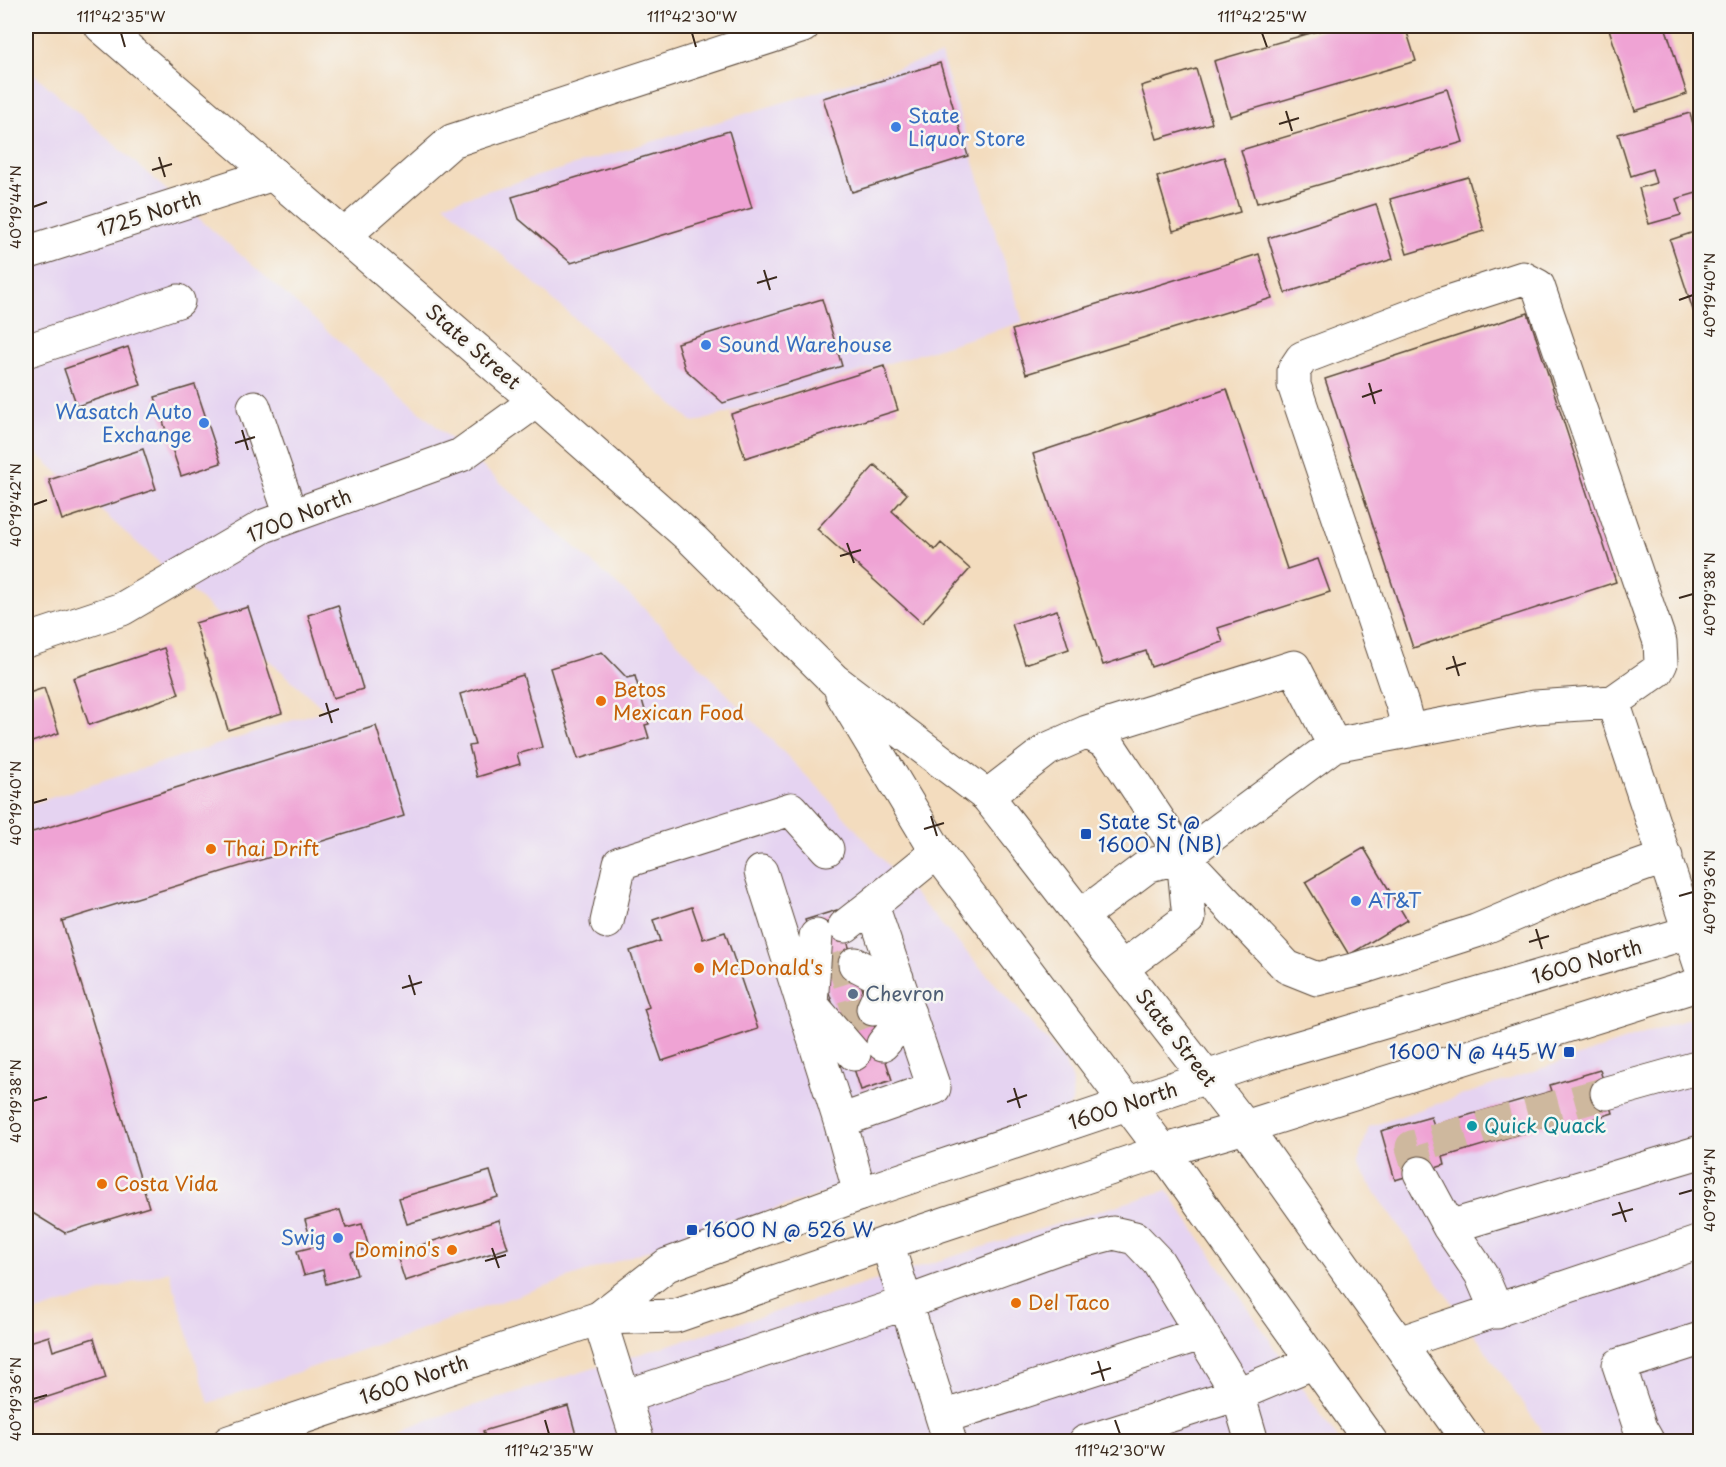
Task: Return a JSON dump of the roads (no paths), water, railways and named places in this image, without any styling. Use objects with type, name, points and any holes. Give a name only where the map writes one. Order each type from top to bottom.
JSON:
[{"type":"main road","name":"State Street","points":[[101,26],[536,401],[693,540],[834,680],[987,796],[1245,1127],[1469,1442]]},
{"type":"main road","points":[[344,236],[452,141],[803,26]]},
{"type":"main road","name":"1725 North","points":[[26,253],[273,174]]},
{"type":"main road","points":[[1081,916],[1149,865],[1184,857],[1334,745],[1409,731],[1535,707],[1613,702],[1658,671],[1661,663],[1660,642],[1538,286],[1523,278],[1443,304],[1302,358],[1294,370],[1294,384],[1398,692],[1409,731]]},
{"type":"main road","points":[[26,351],[178,301]]},
{"type":"main road","name":"1700 North","points":[[26,640],[122,609],[264,526],[461,455],[536,401]]},
{"type":"main road","points":[[254,407],[291,516]]},
{"type":"main road","points":[[987,796],[1048,749],[1087,732],[1294,667],[1334,745]]},
{"type":"main road","name":"State Street","points":[[834,680],[937,852],[1163,1151],[1371,1442]]},
{"type":"main road","points":[[1613,702],[1666,856],[1696,931],[1701,964]]},
{"type":"main road","points":[[1087,732],[1108,744],[1184,857],[1287,967],[1317,979],[1358,969],[1476,931],[1570,891],[1666,856]]},
{"type":"main road","points":[[607,922],[620,863],[791,809],[827,849]]},
{"type":"main road","points":[[807,1005],[830,931],[872,905],[937,852]]},
{"type":"main road","points":[[1122,968],[1189,918],[1184,857]]},
{"type":"main road","points":[[761,872],[807,1005],[860,1194]]},
{"type":"main road","points":[[872,905],[875,996]]},
{"type":"main road","name":"1600 North","points":[[229,1442],[288,1432],[599,1318],[667,1265],[860,1194],[1269,1056],[1696,931]]},
{"type":"main road","points":[[807,1005],[842,968],[875,996],[909,1013],[934,1088],[840,1121]]},
{"type":"main road","name":"1600 North","points":[[599,1318],[676,1316],[1163,1151],[1701,984]]},
{"type":"main road","points":[[807,1005],[875,996]]},
{"type":"main road","points":[[807,1005],[868,1049],[909,1013]]},
{"type":"main road","points":[[1607,1094],[1701,1067]]},
{"type":"main road","points":[[1449,1227],[1701,1152]]},
{"type":"main road","points":[[1419,1173],[1449,1227],[1481,1274],[1497,1312]]},
{"type":"main road","points":[[624,1397],[906,1303],[1060,1247],[1113,1233],[1135,1238],[1158,1262],[1238,1394],[1252,1442]]},
{"type":"main road","points":[[1399,1343],[1701,1242]]},
{"type":"main road","points":[[886,1243],[947,1429],[1200,1334]]},
{"type":"main road","points":[[599,1318],[638,1442]]},
{"type":"main road","points":[[1636,1437],[1619,1365],[1701,1339]]},
{"type":"main road","points":[[1085,1442],[1238,1394],[1314,1362]]},
{"type":"tunnel","points":[[829,972],[855,964]]},
{"type":"tunnel","points":[[843,1018],[873,1009]]},
{"type":"tunnel","points":[[1420,1173],[1412,1147],[1607,1093]]},
{"type":"place","name":"State Liquor Store","points":[[896,127]]},
{"type":"place","name":"Sound Warehouse","points":[[706,345]]},
{"type":"place","name":"Wasatch Auto Exchange","points":[[204,423]]},
{"type":"place","name":"Betos Mexican Food","points":[[601,701]]},
{"type":"place","name":"State St @ 1600 N (NB)","points":[[1086,834]]},
{"type":"place","name":"Thai Drift","points":[[211,849]]},
{"type":"place","name":"AT&T","points":[[1356,901]]},
{"type":"place","name":"McDonald's","points":[[699,968]]},
{"type":"place","name":"Chevron","points":[[853,994]]},
{"type":"place","name":"1600 N @ 445 W","points":[[1569,1052]]},
{"type":"place","name":"Quick Quack","points":[[1472,1126]]},
{"type":"place","name":"Costa Vida","points":[[102,1184]]},
{"type":"place","name":"1600 N @ 526 W","points":[[692,1230]]},
{"type":"place","name":"Swig","points":[[338,1238]]},
{"type":"place","name":"Domino's","points":[[452,1250]]},
{"type":"place","name":"Del Taco","points":[[1016,1303]]}]
